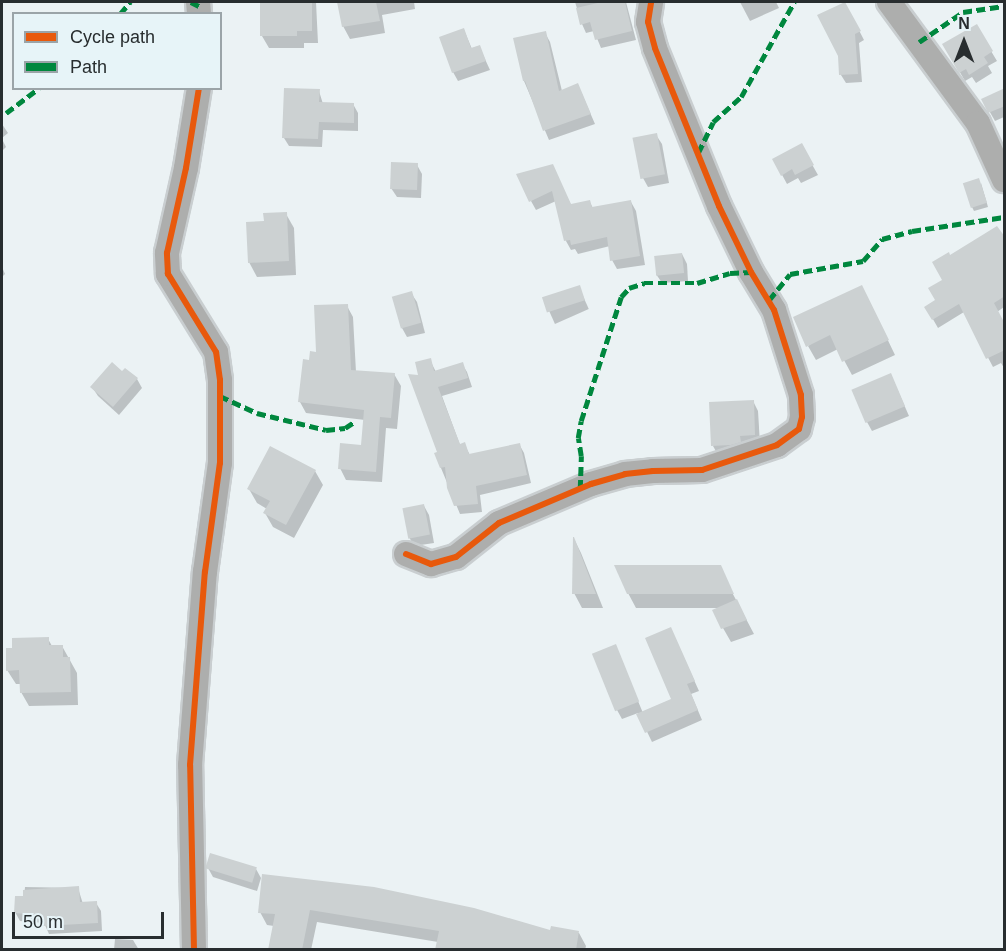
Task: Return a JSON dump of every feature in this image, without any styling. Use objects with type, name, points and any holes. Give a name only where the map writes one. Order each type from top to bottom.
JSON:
[{"type":"street","points":[[406,554],[431,564],[456,557],[499,523],[591,484],[652,471],[702,470],[777,445],[799,429],[802,417],[801,395],[774,310],[719,206],[655,48],[648,22],[651,2]]},
{"type":"street","points":[[888,2],[978,123],[1005,180]]},
{"type":"street","points":[[194,950],[190,765],[204,584],[220,463],[220,380],[216,352],[168,274],[167,254],[186,168],[199,90]]},
{"type":"building","points":[[260,2],[312,2],[312,31],[297,31],[297,36],[260,36]]},
{"type":"building","points":[[337,2],[376,2],[380,21],[342,27]]},
{"type":"building","points":[[602,2],[625,2],[632,31],[595,40],[590,22],[580,25],[576,8]]},
{"type":"building","points":[[845,2],[861,31],[855,34],[858,74],[839,75],[838,56],[817,15]]},
{"type":"building","points":[[977,24],[993,51],[984,57],[988,63],[969,75],[966,69],[959,73],[942,44]]},
{"type":"building","points":[[464,28],[471,48],[480,45],[486,61],[452,73],[439,37]]},
{"type":"building","points":[[546,31],[559,91],[578,83],[591,114],[543,131],[525,81],[523,81],[513,38]]},
{"type":"building","points":[[284,88],[320,89],[319,102],[354,103],[354,123],[319,122],[318,139],[282,138]]},
{"type":"building","points":[[1005,88],[1005,106],[988,113],[981,99]]},
{"type":"building","points":[[657,133],[665,174],[640,179],[632,138]]},
{"type":"building","points":[[802,143],[814,165],[795,175],[792,169],[781,176],[772,159]]},
{"type":"building","points":[[391,162],[418,163],[417,190],[390,189]]},
{"type":"building","points":[[553,164],[571,204],[590,200],[592,207],[631,200],[640,256],[610,261],[607,237],[571,245],[570,240],[564,241],[552,191],[529,202],[516,174]]},
{"type":"building","points":[[979,178],[987,203],[971,208],[963,183]]},
{"type":"building","points":[[287,212],[289,261],[248,263],[246,222],[264,221],[263,213]]},
{"type":"building","points":[[997,226],[1005,237],[1005,296],[994,303],[1005,324],[1005,350],[986,359],[959,304],[932,320],[924,307],[935,300],[928,288],[942,280],[932,262],[949,252],[950,255]]},
{"type":"building","points":[[682,253],[684,273],[656,276],[654,256]]},
{"type":"building","points":[[580,285],[585,300],[547,313],[542,297]]},
{"type":"building","points":[[862,285],[889,340],[842,362],[830,335],[806,347],[793,317]]},
{"type":"building","points":[[412,291],[421,323],[401,329],[392,297]]},
{"type":"building","points":[[348,304],[351,370],[395,373],[391,418],[380,417],[376,472],[338,469],[340,443],[361,445],[364,410],[298,402],[303,359],[309,360],[310,351],[316,352],[314,305]]},
{"type":"building","points":[[431,358],[434,371],[463,362],[468,378],[438,387],[460,444],[465,442],[469,454],[520,443],[527,475],[476,486],[478,504],[454,506],[447,488],[445,467],[440,468],[434,453],[437,452],[408,374],[418,375],[415,362]]},
{"type":"building","points":[[112,362],[122,371],[125,368],[138,378],[113,407],[90,387]]},
{"type":"building","points":[[891,373],[905,406],[865,423],[851,390]]},
{"type":"building","points":[[754,400],[755,435],[740,436],[741,442],[731,445],[711,446],[709,402]]},
{"type":"building","points":[[270,446],[316,470],[286,525],[263,513],[270,501],[247,489]]},
{"type":"building","points":[[424,504],[430,534],[408,539],[402,508]]},
{"type":"building","points":[[574,537],[596,594],[572,594]]},
{"type":"building","points":[[614,565],[721,565],[734,594],[627,594]]},
{"type":"building","points":[[737,599],[747,620],[721,629],[712,610]]},
{"type":"building","points":[[671,627],[695,681],[687,684],[698,710],[645,733],[636,714],[671,699],[645,638]]},
{"type":"building","points":[[49,637],[49,645],[63,645],[63,657],[70,657],[71,692],[20,693],[19,670],[6,671],[6,648],[12,648],[12,638]]},
{"type":"building","points":[[616,644],[639,701],[615,711],[592,654]]},
{"type":"building","points":[[210,853],[257,867],[252,883],[205,868]]},
{"type":"building","points":[[262,874],[374,887],[474,908],[550,930],[551,926],[579,931],[576,950],[435,950],[439,931],[310,910],[302,950],[268,950],[275,914],[258,913]]},
{"type":"building","points":[[79,886],[80,902],[97,901],[98,923],[43,926],[42,915],[14,913],[15,896],[23,896],[23,890]]},
{"type":"marked path","points":[[122,12],[130,2]]},
{"type":"marked path","points":[[191,2],[199,6]]},
{"type":"marked path","points":[[698,153],[713,122],[741,97],[794,2]]},
{"type":"marked path","points":[[919,42],[963,12],[1004,6]]},
{"type":"marked path","points":[[6,113],[36,90]]},
{"type":"marked path","points":[[769,300],[790,274],[863,261],[882,239],[912,231],[1004,217]]},
{"type":"marked path","points":[[580,489],[581,456],[578,438],[581,421],[621,297],[629,288],[644,283],[697,283],[730,273],[751,272]]},
{"type":"marked path","points":[[220,396],[257,413],[326,430],[345,428],[354,422]]},
{"type":"cycle path","points":[[406,554],[431,564],[456,557],[499,523],[591,484],[625,474],[702,470],[777,445],[799,429],[802,417],[801,395],[774,310],[751,272],[719,206],[655,48],[648,22],[651,2]]},
{"type":"cycle path","points":[[194,950],[190,765],[205,572],[220,463],[220,380],[216,352],[168,274],[167,253],[186,168],[199,90]]}]
